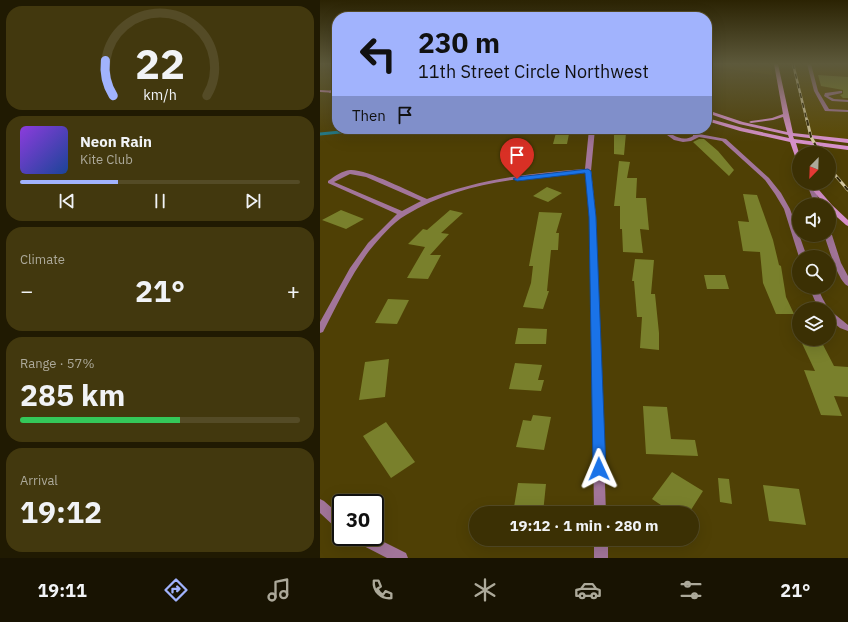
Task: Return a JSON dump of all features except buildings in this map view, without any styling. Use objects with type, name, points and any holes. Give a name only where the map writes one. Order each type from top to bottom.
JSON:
[{"type":"main road","points":[[781,90],[789,133],[793,146]]},
{"type":"main road","points":[[320,91],[331,92]]},
{"type":"main road","points":[[712,113],[729,119],[789,133],[848,141]]},
{"type":"main road","points":[[729,119],[758,122],[773,120],[785,115]]},
{"type":"main road","points":[[712,121],[745,131],[791,141],[848,148]]},
{"type":"main road","points":[[816,190],[823,198]]},
{"type":"main road","points":[[836,212],[848,224]]},
{"type":"street","points":[[816,90],[827,110],[848,112]]},
{"type":"street","points":[[840,92],[827,94],[826,96],[829,99],[836,101],[848,101]]},
{"type":"street","points":[[592,134],[588,171],[592,217],[600,506]]},
{"type":"street","points":[[697,135],[724,140],[767,179],[778,193],[787,209],[801,250]]},
{"type":"street","points":[[320,330],[349,275],[367,248],[402,214],[426,201],[458,189],[547,174],[588,171]]},
{"type":"street","points":[[402,214],[330,182],[339,175],[353,172],[365,175],[426,201]]},
{"type":"street","points":[[830,242],[837,263],[848,283]]},
{"type":"street","points":[[836,320],[842,326],[848,328]]},
{"type":"street","points":[[320,504],[332,515]]},
{"type":"street","points":[[378,546],[401,558]]},
{"type":"street","points":[[601,546],[601,558]]},
{"type":"shaded area","points":[[799,90],[848,90],[848,141],[811,137]]},
{"type":"waterway","points":[[320,134],[332,133]]},
{"type":"railway","points":[[799,90],[807,121]]},
{"type":"railway","points":[[807,120],[811,137],[816,146]]},
{"type":"railway","points":[[836,176],[848,190]]},
{"type":"route","points":[[517,179],[547,174],[588,171],[592,217],[598,380],[599,469]]}]
